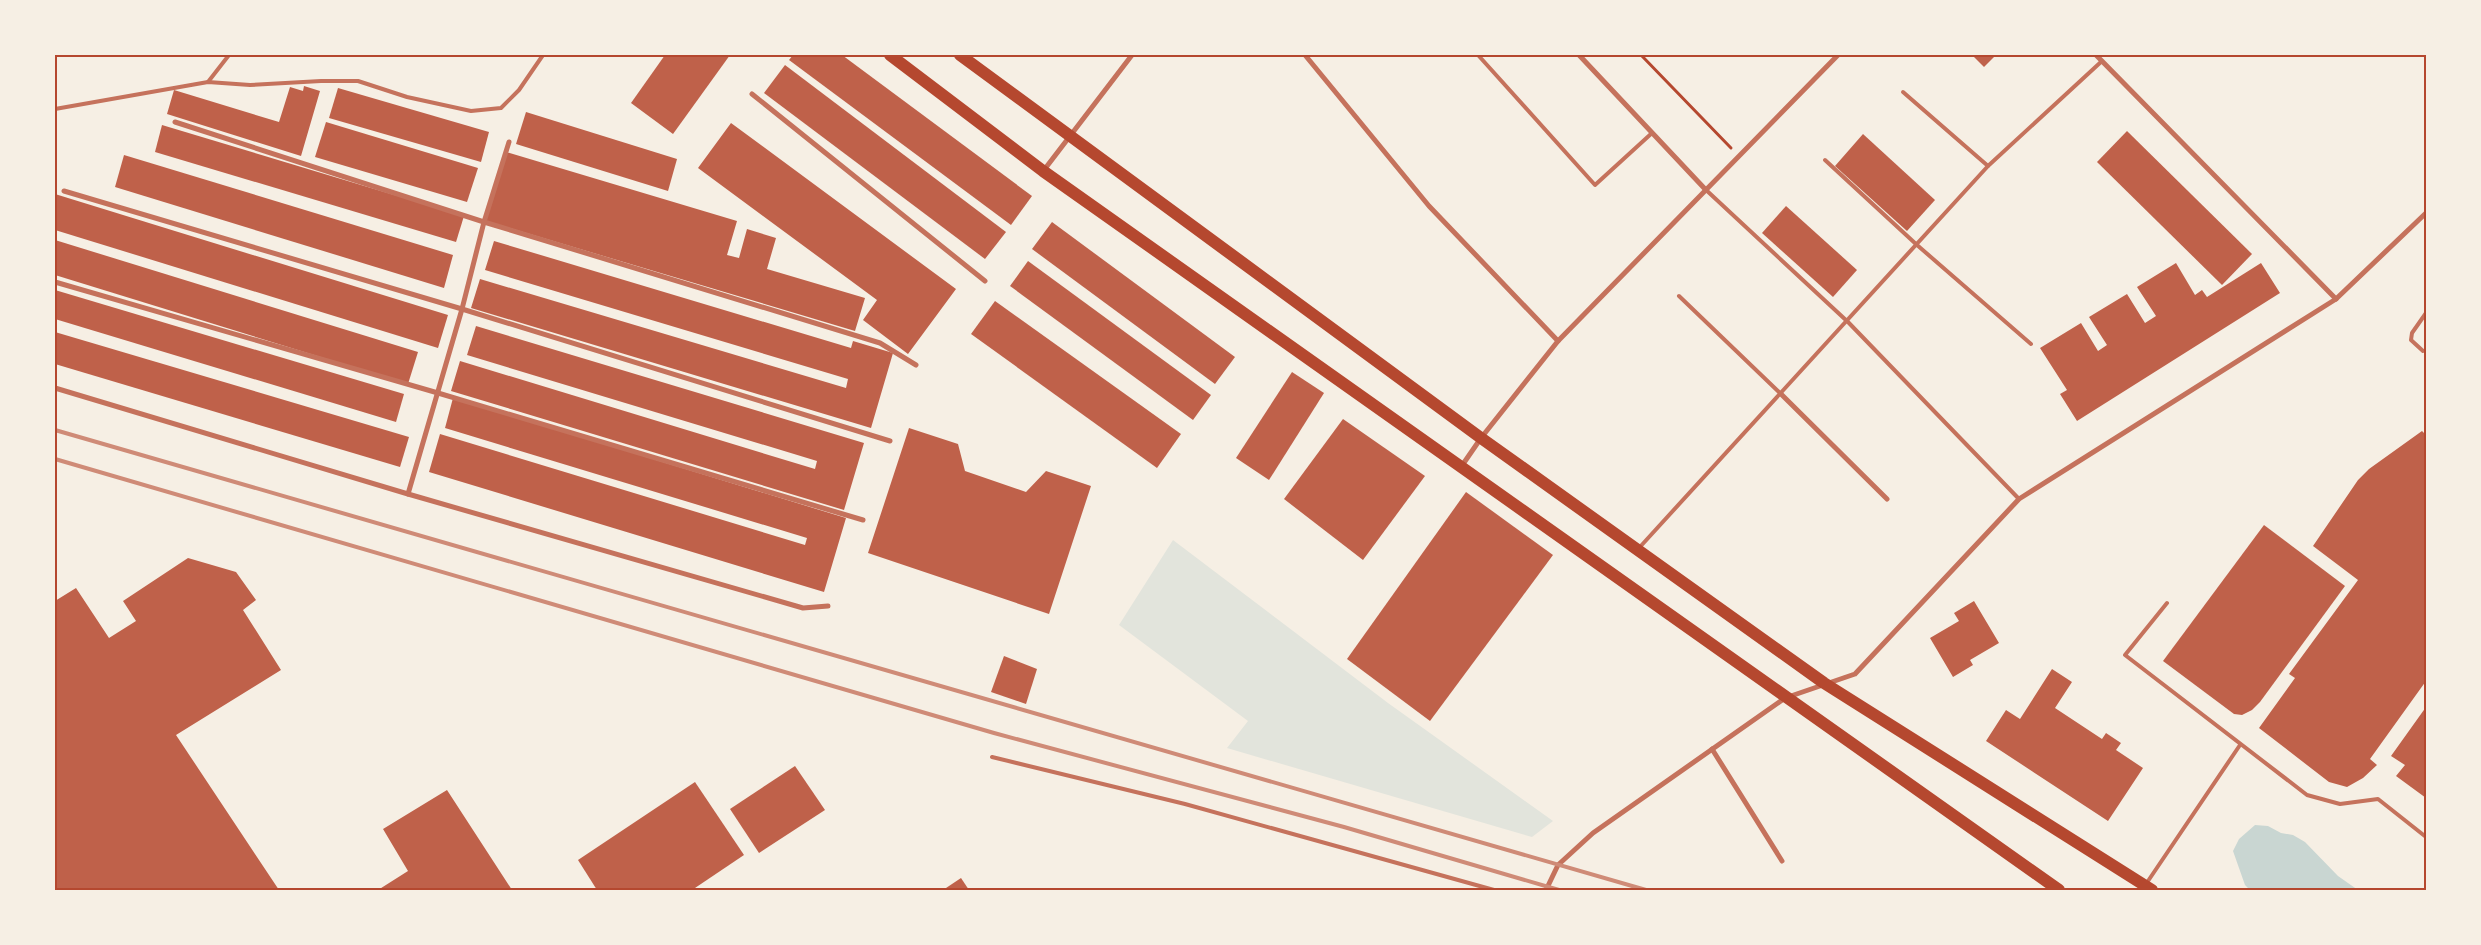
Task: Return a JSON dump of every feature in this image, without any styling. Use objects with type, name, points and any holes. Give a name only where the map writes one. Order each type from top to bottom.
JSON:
[{"type":"main road","points":[[890,55],[1044,170],[1785,698],[2059,890]]},
{"type":"main road","points":[[960,55],[1069,138],[1481,438],[1824,683],[2148,888]]},
{"type":"street","points":[[1044,170],[1132,55]]},
{"type":"street","points":[[1304,55],[1429,206],[1558,341]]},
{"type":"street","points":[[1579,55],[1705,189]]},
{"type":"street","points":[[1461,467],[1481,438],[1558,341],[1838,55]]},
{"type":"street","points":[[2096,55],[2336,299]]},
{"type":"street","points":[[752,94],[985,281]]},
{"type":"street","points":[[175,122],[484,222],[880,343],[916,365]]},
{"type":"street","points":[[408,494],[462,308],[484,222],[510,142]]},
{"type":"street","points":[[64,191],[462,308],[890,441]]},
{"type":"street","points":[[1546,890],[1558,865],[1593,833],[1712,749],[1785,698],[1824,683],[1855,674],[2019,499],[2336,299],[2426,213]]},
{"type":"street","points":[[55,282],[438,393],[863,520]]},
{"type":"street","points":[[55,388],[408,494],[803,608],[828,606]]},
{"type":"street","points":[[1781,394],[1887,500]]},
{"type":"street","points":[[1712,749],[1782,861]]},
{"type":"lane","points":[[208,82],[228,55]]},
{"type":"lane","points":[[55,109],[208,82],[250,85],[358,81],[407,97],[470,111],[501,108],[519,90],[543,55]]},
{"type":"lane","points":[[1478,55],[1595,184],[1652,133]]},
{"type":"lane","points":[[1829,55],[1834,60]]},
{"type":"lane","points":[[1638,550],[1848,322],[1988,166],[2102,61]]},
{"type":"lane","points":[[1902,92],[1988,166]]},
{"type":"lane","points":[[1825,160],[1917,245],[2031,344]]},
{"type":"lane","points":[[1705,189],[1848,322],[2019,499]]},
{"type":"lane","points":[[1679,296],[1781,394]]},
{"type":"lane","points":[[2423,351],[2412,340],[2412,333],[2426,313]]},
{"type":"lane","points":[[2167,603],[2125,655],[2306,794],[2340,804],[2378,799],[2426,837]]},
{"type":"lane","points":[[2148,888],[2240,745]]},
{"type":"lane","points":[[992,757],[1185,804],[1494,890]]},
{"type":"path","points":[[1641,55],[1738,155]]},
{"type":"shaded area","points":[[1173,540],[1388,703],[1553,821],[1532,837],[1227,748],[1248,721],[1119,625]]},
{"type":"shaded area","points":[[2255,825],[2268,826],[2281,833],[2293,835],[2305,842],[2338,876],[2358,890],[2250,890],[2245,885],[2233,851],[2239,839]]},
{"type":"building","points":[[665,55],[730,55],[673,134],[631,103]]},
{"type":"building","points":[[793,55],[842,55],[1032,196],[1011,225],[789,60]]},
{"type":"building","points":[[1972,55],[1996,55],[1984,67]]},
{"type":"building","points":[[785,65],[1006,232],[985,259],[764,93]]},
{"type":"building","points":[[304,86],[320,91],[301,156],[167,114],[174,90],[279,122],[290,87],[303,91]]},
{"type":"building","points":[[338,88],[489,132],[481,162],[329,118]]},
{"type":"building","points":[[526,112],[677,159],[668,191],[516,144]]},
{"type":"building","points":[[326,122],[478,168],[467,202],[315,157]]},
{"type":"building","points":[[731,123],[956,289],[908,354],[863,320],[877,300],[698,168]]},
{"type":"building","points":[[162,125],[464,216],[456,242],[155,152]]},
{"type":"building","points":[[2127,131],[2252,254],[2222,285],[2097,162]]},
{"type":"building","points":[[1863,134],[1935,200],[1907,231],[1835,166]]},
{"type":"building","points":[[506,152],[737,221],[727,255],[739,258],[747,229],[776,238],[767,269],[865,298],[855,331],[486,221]]},
{"type":"building","points":[[124,155],[453,255],[444,288],[115,187]]},
{"type":"building","points":[[55,194],[448,315],[438,348],[55,230]]},
{"type":"building","points":[[1786,206],[1857,270],[1833,297],[1762,233]]},
{"type":"building","points":[[1052,222],[1235,357],[1215,384],[1032,249]]},
{"type":"building","points":[[55,240],[418,352],[408,384],[55,275]]},
{"type":"building","points":[[494,241],[851,348],[853,341],[893,353],[871,428],[471,308],[480,279],[846,388],[848,379],[485,270]]},
{"type":"building","points":[[1028,261],[1211,395],[1193,420],[1010,286]]},
{"type":"building","points":[[2176,263],[2195,295],[2202,290],[2207,297],[2261,263],[2280,293],[2077,421],[2060,394],[2067,390],[2040,348],[2081,323],[2098,351],[2107,345],[2089,317],[2127,294],[2145,323],[2156,316],[2137,287]]},
{"type":"building","points":[[55,290],[404,394],[396,422],[55,319]]},
{"type":"building","points":[[995,301],[1181,434],[1157,468],[971,334]]},
{"type":"building","points":[[476,326],[864,443],[844,510],[451,391],[460,361],[815,469],[817,461],[467,355]]},
{"type":"building","points":[[55,332],[409,437],[400,467],[55,364]]},
{"type":"building","points":[[1292,372],[1324,393],[1269,480],[1236,458]]},
{"type":"building","points":[[453,398],[846,518],[824,592],[429,472],[440,434],[805,545],[807,538],[445,428]]},
{"type":"building","points":[[1343,419],[1425,476],[1363,560],[1284,499]]},
{"type":"building","points":[[909,428],[958,444],[965,471],[1026,492],[1046,471],[1091,486],[1049,614],[868,553]]},
{"type":"building","points":[[2422,431],[2426,435],[2426,681],[2370,759],[2377,765],[2363,778],[2347,787],[2329,782],[2259,728],[2295,678],[2289,674],[2358,580],[2313,546],[2358,480],[2369,469]]},
{"type":"building","points":[[1466,492],[1553,555],[1430,721],[1347,659]]},
{"type":"building","points":[[2264,525],[2345,586],[2260,702],[2252,710],[2242,715],[2234,714],[2163,661]]},
{"type":"building","points":[[188,558],[236,572],[256,600],[243,610],[281,670],[176,735],[279,890],[55,890],[55,601],[76,588],[109,638],[136,621],[123,601]]},
{"type":"building","points":[[1974,601],[1999,643],[1970,660],[1973,665],[1953,677],[1930,638],[1959,621],[1954,613]]},
{"type":"building","points":[[1004,656],[1037,669],[1026,704],[991,692]]},
{"type":"building","points":[[2052,669],[2072,682],[2055,708],[2102,739],[2106,733],[2121,743],[2116,750],[2143,768],[2108,821],[1986,741],[2006,710],[2020,719]]},
{"type":"building","points":[[2426,707],[2426,798],[2396,776],[2405,765],[2391,756]]},
{"type":"building","points":[[795,766],[825,810],[759,853],[730,809]]},
{"type":"building","points":[[695,782],[744,855],[692,890],[597,890],[578,860]]},
{"type":"building","points":[[447,790],[512,890],[378,890],[408,871],[383,829]]},
{"type":"building","points":[[961,878],[969,890],[943,890]]},
{"type":"railway","points":[[55,430],[1646,890]]},
{"type":"railway","points":[[55,459],[994,733],[1344,827],[1559,890]]}]
